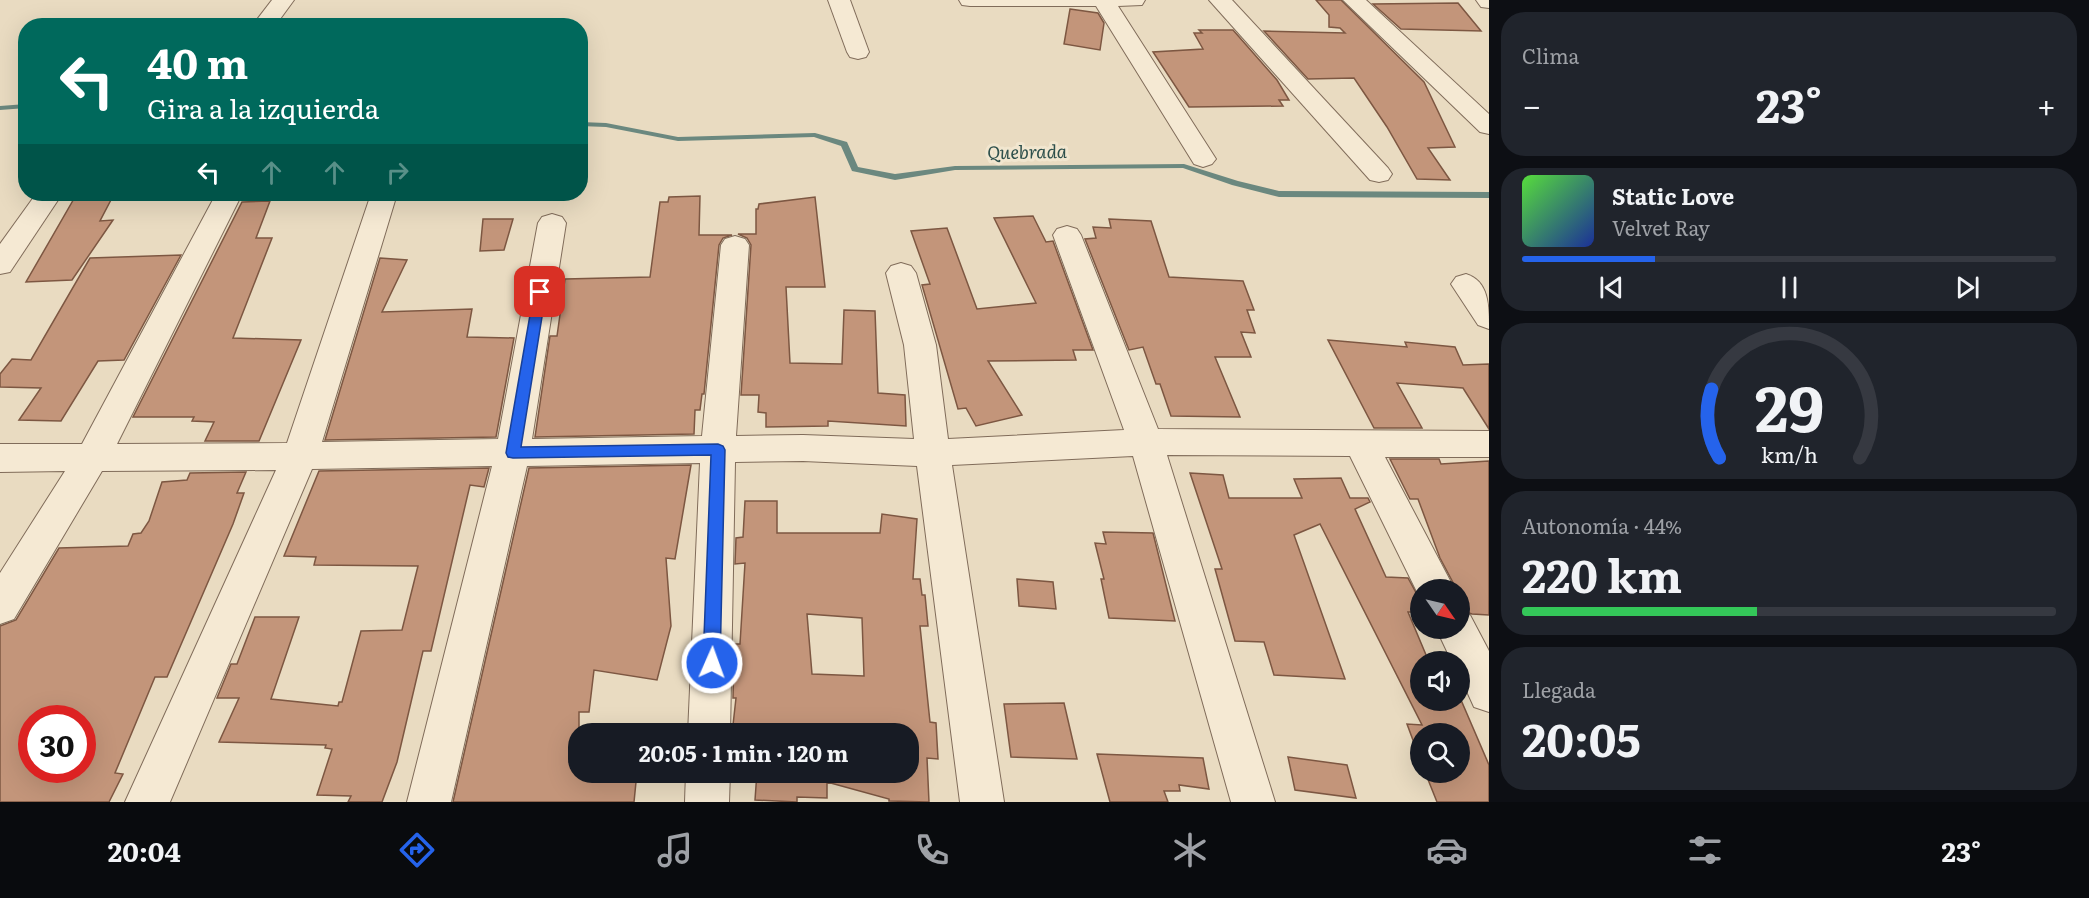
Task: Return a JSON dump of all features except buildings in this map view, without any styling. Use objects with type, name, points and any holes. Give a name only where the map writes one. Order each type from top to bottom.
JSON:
[{"type":"street","points":[[269,18],[284,0]]},
{"type":"street","points":[[839,0],[858,52]]},
{"type":"street","points":[[970,0],[1134,0]]},
{"type":"street","points":[[1103,0],[1203,159]]},
{"type":"street","points":[[1220,0],[1379,174]]},
{"type":"street","points":[[1354,0],[1489,127]]},
{"type":"street","points":[[0,265],[44,201]]},
{"type":"street","points":[[0,607],[93,456],[225,201]]},
{"type":"street","points":[[147,802],[300,456],[382,201]]},
{"type":"street","points":[[429,802],[513,453],[552,223]]},
{"type":"street","points":[[1067,235],[1146,442],[1252,802]]},
{"type":"street","points":[[709,723],[718,450],[735,245]]},
{"type":"street","points":[[901,273],[920,345],[982,802]]},
{"type":"street","points":[[1466,284],[1489,318]]},
{"type":"street","points":[[0,458],[803,448],[933,453],[1146,442],[1489,444]]},
{"type":"street","points":[[1360,442],[1430,579]]},
{"type":"street","points":[[1462,639],[1489,693]]},
{"type":"street","points":[[707,802],[708,783]]},
{"type":"waterway","name":"Quebrada","points":[[0,108],[18,107]]},
{"type":"waterway","name":"Quebrada","points":[[588,124],[606,125],[678,139],[815,135],[844,144],[855,169],[895,177],[955,168],[1184,166],[1235,183],[1279,194],[1489,195]]},
{"type":"route","points":[[540,292],[513,453],[718,450],[712,663]]}]
